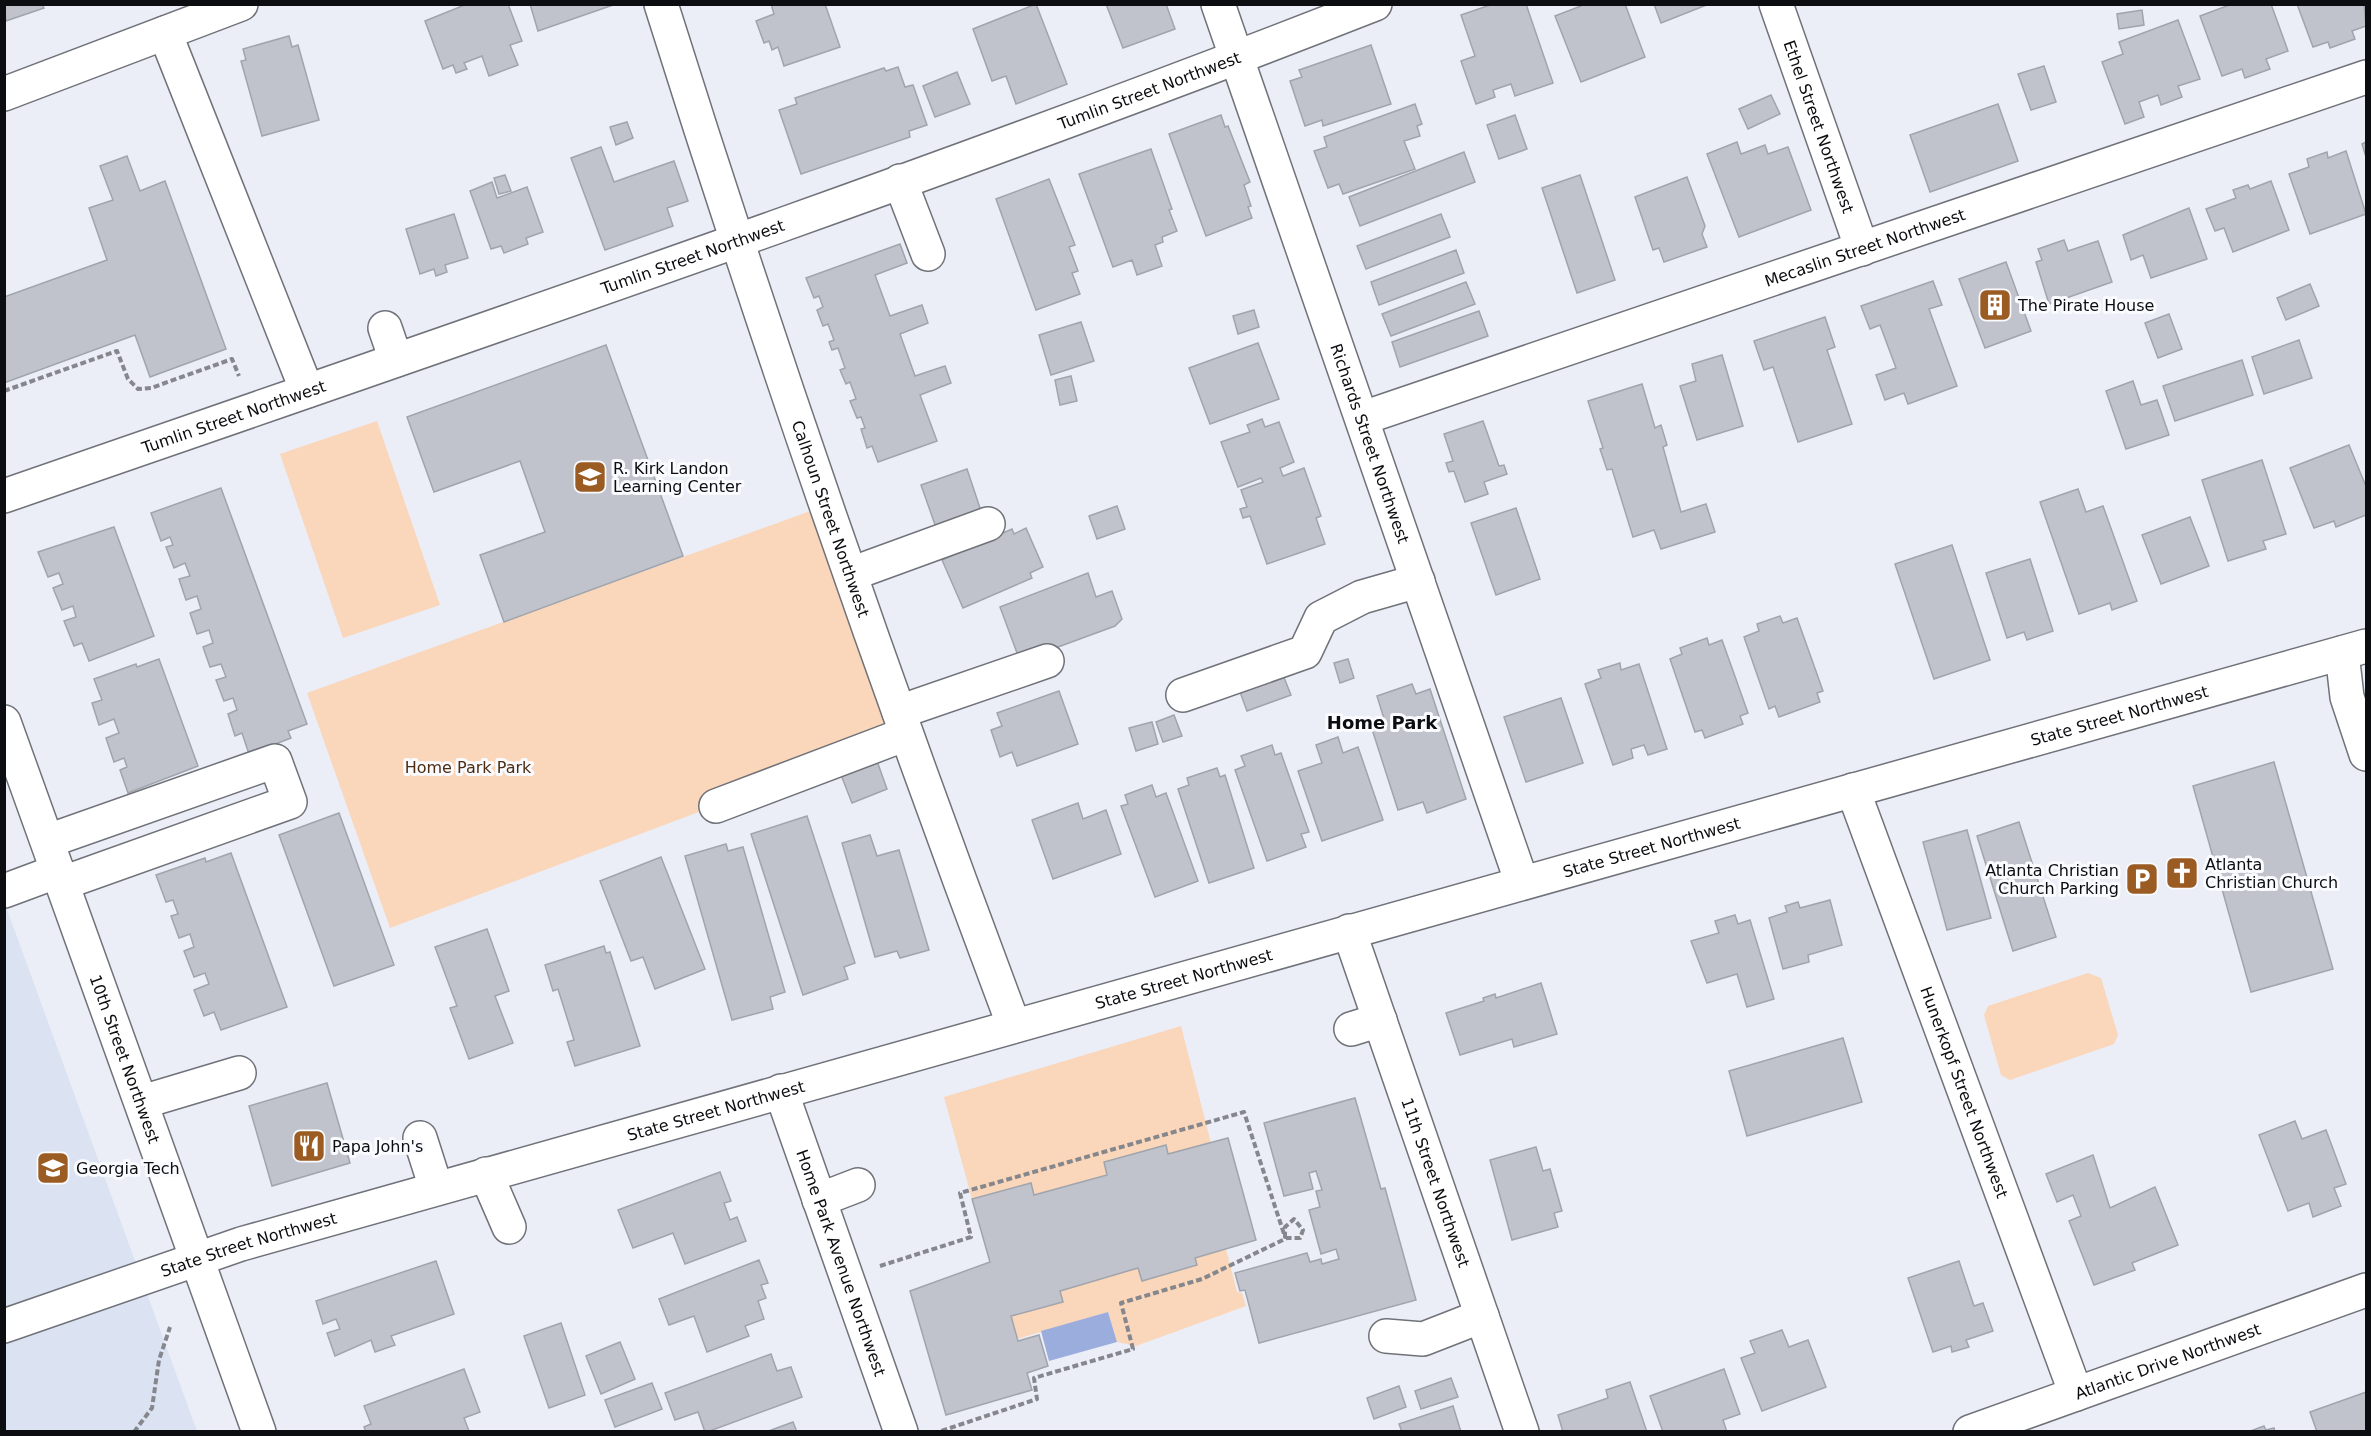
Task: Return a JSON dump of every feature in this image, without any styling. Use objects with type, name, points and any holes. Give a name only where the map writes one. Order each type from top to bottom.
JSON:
[{"type":"street","name":"Calhoun Street Northwest","points":[[661,4],[735,242],[902,723],[1014,1026]]},
{"type":"street","name":"Richards Street Northwest","points":[[1218,4],[1522,883]]},
{"type":"street","name":"Tumlin Street Northwest","points":[[4,496],[735,242],[1237,58],[1375,4]]},
{"type":"street","name":"Ethel Street Northwest","points":[[1776,4],[1862,249]]},
{"type":"street","points":[[4,94],[165,33],[225,7]]},
{"type":"street","points":[[165,33],[307,391]]},
{"type":"street","name":"Mecaslin Street Northwest","points":[[1363,418],[2367,77]]},
{"type":"street","points":[[900,182],[928,254]]},
{"type":"street","points":[[385,328],[396,360]]},
{"type":"street","points":[[851,574],[988,524]]},
{"type":"street","points":[[1183,695],[1305,652],[1321,618],[1362,597],[1418,580]]},
{"type":"street","points":[[2354,649],[2347,697],[2367,754]]},
{"type":"street","name":"State Street Northwest","points":[[4,1326],[196,1258],[436,1188],[2354,649]]},
{"type":"street","points":[[716,806],[1047,661]]},
{"type":"street","name":"10th Street Northwest","points":[[4,722],[259,1431]]},
{"type":"street","points":[[4,891],[56,865],[275,761],[290,802],[56,865]]},
{"type":"street","name":"Hunerkopf Street Northwest","points":[[1853,790],[2076,1394]]},
{"type":"street","name":"11th Street Northwest","points":[[1349,932],[1366,1025],[1482,1316],[1522,1431]]},
{"type":"street","points":[[142,1102],[239,1073]]},
{"type":"street","name":"Home Park Avenue Northwest","points":[[781,1092],[901,1431]]},
{"type":"street","points":[[420,1138],[436,1188]]},
{"type":"street","points":[[486,1174],[509,1227]]},
{"type":"street","points":[[819,1200],[858,1185]]},
{"type":"street","name":"Atlantic Drive Northwest","points":[[1970,1431],[2367,1290]]},
{"type":"street","points":[[1386,1336],[1423,1339],[1482,1316]]},
{"type":"path","points":[[4,391],[117,351],[128,379],[138,389],[151,388],[232,358],[240,378]]},
{"type":"path","points":[[879,1266],[971,1237],[960,1193],[1244,1112],[1285,1237],[1285,1227],[1289,1221],[1294,1219],[1303,1230],[1300,1238],[1287,1238],[1202,1279],[1121,1303],[1133,1349],[1034,1378],[1038,1399],[938,1431]]},
{"type":"path","points":[[134,1431],[152,1408],[159,1360],[170,1327]]},
{"type":"shaded area","name":"Georgia Tech","points":[[5,904],[197,1431],[5,1431]]},
{"type":"green space","points":[[377,421],[440,605],[343,638],[280,454]]},
{"type":"green space","name":"Home Park Park","points":[[827,505],[906,734],[390,928],[307,693]]},
{"type":"green space","points":[[2088,973],[2101,978],[2118,1035],[2114,1044],[2010,1080],[2001,1075],[1984,1015],[1988,1006]]},
{"type":"green space","points":[[1181,1026],[1211,1143],[1168,1154],[1166,1145],[1104,1162],[1107,1175],[1034,1195],[1030,1183],[972,1199],[944,1097]]},
{"type":"green space","points":[[1226,1249],[1237,1292],[1242,1293],[1246,1306],[1136,1346],[1117,1342],[1108,1312],[1017,1339],[1011,1316],[1063,1302],[1060,1291],[1138,1268],[1142,1281],[1197,1265],[1195,1258]]},
{"type":"water","points":[[1108,1312],[1117,1342],[1049,1361],[1041,1331]]},
{"type":"building","points":[[4,4],[42,4],[44,8],[6,21]]},
{"type":"building","points":[[467,4],[508,4],[522,41],[510,45],[518,65],[489,76],[482,56],[464,63],[467,69],[456,73],[453,65],[443,69],[425,21]]},
{"type":"building","points":[[530,4],[616,4],[538,31]]},
{"type":"building","points":[[771,4],[825,4],[840,47],[784,66],[778,47],[772,50],[769,41],[764,43],[756,21],[774,14]]},
{"type":"building","points":[[1036,4],[1067,84],[1016,104],[1006,76],[992,81],[973,29]]},
{"type":"building","points":[[1106,4],[1166,4],[1175,29],[1123,48]]},
{"type":"building","points":[[1493,4],[1526,4],[1553,83],[1515,96],[1511,84],[1493,90],[1495,97],[1476,104],[1461,61],[1475,56],[1461,15]]},
{"type":"building","points":[[1586,4],[1625,4],[1645,57],[1581,82],[1555,16]]},
{"type":"building","points":[[1654,4],[1709,4],[1661,23]]},
{"type":"building","points":[[2232,4],[2271,4],[2288,51],[2266,59],[2270,69],[2245,78],[2242,69],[2222,76],[2200,16]]},
{"type":"building","points":[[2297,4],[2364,4],[2366,26],[2352,31],[2355,39],[2330,48],[2328,42],[2313,47]]},
{"type":"building","points":[[2142,10],[2144,25],[2119,29],[2117,14]]},
{"type":"building","points":[[2178,20],[2200,79],[2178,86],[2182,97],[2161,105],[2158,95],[2139,102],[2144,117],[2125,124],[2102,62],[2123,54],[2119,42]]},
{"type":"building","points":[[289,36],[292,47],[298,45],[319,120],[262,136],[241,61],[246,60],[243,49]]},
{"type":"building","points":[[1371,45],[1391,104],[1323,126],[1322,120],[1305,126],[1290,81],[1302,77],[1299,70]]},
{"type":"building","points":[[2044,66],[2056,102],[2031,110],[2018,74]]},
{"type":"building","points":[[898,67],[905,87],[913,85],[927,125],[909,131],[910,137],[801,174],[779,110],[797,104],[795,98],[884,68],[886,71]]},
{"type":"building","points":[[957,72],[970,104],[935,117],[923,86]]},
{"type":"building","points":[[1771,95],[1780,114],[1748,129],[1739,109]]},
{"type":"building","points":[[1415,104],[1422,124],[1417,126],[1420,136],[1404,141],[1415,169],[1343,194],[1339,184],[1328,188],[1314,151],[1327,147],[1324,137]]},
{"type":"building","points":[[1998,104],[2018,161],[1930,192],[1910,135]]},
{"type":"building","points":[[1221,115],[1225,127],[1228,126],[1250,182],[1244,185],[1251,206],[1248,207],[1252,218],[1206,236],[1169,134]]},
{"type":"building","points":[[1515,115],[1527,149],[1499,159],[1487,125]]},
{"type":"building","points":[[627,122],[633,138],[616,145],[610,127]]},
{"type":"building","points":[[1737,142],[1741,154],[1765,145],[1768,154],[1788,147],[1811,210],[1739,237],[1707,154]]},
{"type":"building","points":[[2366,142],[2366,157],[2362,144]]},
{"type":"building","points":[[601,147],[614,182],[674,161],[688,201],[667,208],[673,226],[605,250],[571,158]]},
{"type":"building","points":[[1151,149],[1172,209],[1169,210],[1177,231],[1162,237],[1163,242],[1155,245],[1162,266],[1137,275],[1132,260],[1113,267],[1079,174]]},
{"type":"building","points":[[2346,151],[2366,214],[2310,234],[2289,174],[2309,167],[2307,159],[2327,152],[2328,158]]},
{"type":"building","points":[[1464,152],[1475,182],[1360,226],[1349,197]]},
{"type":"building","points":[[127,156],[140,191],[165,181],[226,349],[150,377],[135,335],[4,383],[4,297],[107,260],[89,208],[113,200],[100,166]]},
{"type":"building","points":[[505,175],[511,191],[499,194],[494,178]]},
{"type":"building","points":[[1580,175],[1615,280],[1577,293],[1542,188]]},
{"type":"building","points":[[1687,177],[1705,226],[1702,234],[1707,247],[1664,262],[1659,248],[1653,250],[1635,197]]},
{"type":"building","points":[[1049,179],[1075,245],[1069,247],[1078,271],[1072,273],[1080,294],[1036,310],[996,199]]},
{"type":"building","points":[[2271,181],[2289,230],[2233,252],[2224,228],[2215,231],[2206,209],[2236,198],[2233,190],[2248,185],[2250,189]]},
{"type":"building","points":[[492,182],[497,198],[527,187],[543,232],[526,238],[528,244],[504,253],[501,246],[491,249],[470,191]]},
{"type":"building","points":[[2189,208],[2207,259],[2151,278],[2143,255],[2131,260],[2123,235]]},
{"type":"building","points":[[454,214],[468,258],[445,265],[447,272],[436,276],[434,269],[420,274],[406,229]]},
{"type":"building","points":[[1441,214],[1450,237],[1366,269],[1357,246]]},
{"type":"building","points":[[2064,240],[2068,251],[2098,241],[2112,282],[2049,304],[2036,262],[2042,260],[2038,249]]},
{"type":"building","points":[[900,244],[907,263],[875,275],[890,316],[922,305],[928,323],[900,334],[915,376],[945,366],[951,383],[920,395],[937,441],[878,462],[872,446],[867,448],[861,429],[865,428],[861,417],[857,418],[850,401],[856,399],[850,382],[846,384],[840,370],[845,368],[838,348],[832,350],[829,342],[834,340],[828,324],[823,326],[817,310],[823,307],[819,296],[814,298],[806,278]]},
{"type":"building","points":[[1456,250],[1464,273],[1379,305],[1371,282]]},
{"type":"building","name":"The Pirate House","points":[[2006,262],[2031,331],[1985,348],[1959,279]]},
{"type":"building","points":[[1933,281],[1942,305],[1929,309],[1957,386],[1908,404],[1904,393],[1885,400],[1876,375],[1896,368],[1880,325],[1870,329],[1861,306]]},
{"type":"building","points":[[1466,282],[1475,304],[1391,336],[1382,314]]},
{"type":"building","points":[[2310,284],[2319,306],[2286,320],[2277,298]]},
{"type":"building","points":[[1254,310],[1259,327],[1238,334],[1233,316]]},
{"type":"building","points":[[1479,311],[1488,336],[1400,367],[1392,342]]},
{"type":"building","points":[[2169,314],[2182,349],[2158,358],[2145,323]]},
{"type":"building","points":[[1825,317],[1835,347],[1827,350],[1852,424],[1798,442],[1773,367],[1764,370],[1754,341]]},
{"type":"building","points":[[1081,322],[1094,361],[1051,375],[1039,335]]},
{"type":"building","points":[[2299,340],[2312,378],[2264,394],[2252,357]]},
{"type":"building","points":[[1258,343],[1279,399],[1210,424],[1189,368]]},
{"type":"building","name":"R. Kirk Landon Learning Center","points":[[606,345],[683,556],[504,622],[480,555],[545,532],[520,461],[434,492],[407,417]]},
{"type":"building","points":[[1722,355],[1743,426],[1697,440],[1680,386],[1696,381],[1692,364]]},
{"type":"building","points":[[2242,360],[2253,395],[2175,421],[2163,386]]},
{"type":"building","points":[[1071,376],[1077,401],[1060,405],[1055,380]]},
{"type":"building","points":[[2133,381],[2141,405],[2157,400],[2169,435],[2126,449],[2106,391]]},
{"type":"building","points":[[1642,384],[1655,428],[1661,425],[1667,445],[1663,447],[1681,512],[1706,504],[1715,532],[1661,549],[1654,530],[1633,537],[1612,469],[1607,470],[1600,449],[1603,448],[1588,401]]},
{"type":"building","points":[[1262,419],[1265,427],[1279,422],[1294,462],[1280,468],[1283,476],[1304,468],[1321,516],[1316,518],[1325,544],[1267,564],[1250,516],[1243,518],[1240,509],[1247,507],[1241,490],[1263,482],[1261,478],[1238,487],[1221,442],[1250,432],[1247,425]]},
{"type":"building","points":[[1483,421],[1499,466],[1504,465],[1507,474],[1484,482],[1488,494],[1465,502],[1454,471],[1449,472],[1446,463],[1453,461],[1444,434]]},
{"type":"building","points":[[2349,445],[2366,483],[2366,515],[2336,527],[2334,521],[2314,528],[2290,468]]},
{"type":"building","points":[[2262,460],[2286,534],[2263,541],[2266,549],[2228,561],[2202,480]]},
{"type":"building","points":[[967,469],[984,520],[939,536],[921,485]]},
{"type":"building","points":[[221,488],[307,724],[288,731],[291,738],[249,754],[242,733],[235,736],[228,714],[237,710],[233,698],[224,701],[216,680],[226,677],[221,664],[210,667],[203,647],[213,643],[209,630],[197,634],[190,613],[201,609],[197,596],[186,600],[179,579],[190,576],[185,563],[174,568],[166,547],[173,545],[170,537],[161,541],[151,513]]},
{"type":"building","points":[[2078,489],[2086,512],[2103,506],[2137,601],[2112,610],[2110,603],[2079,614],[2040,502]]},
{"type":"building","points":[[1117,506],[1125,529],[1097,539],[1089,516]]},
{"type":"building","points":[[1516,508],[1540,579],[1496,595],[1471,523]]},
{"type":"building","points":[[2190,517],[2209,566],[2161,584],[2142,535]]},
{"type":"building","points":[[114,527],[154,636],[89,661],[82,643],[74,646],[64,621],[76,617],[73,606],[62,610],[53,588],[63,584],[59,573],[48,577],[38,552]]},
{"type":"building","points":[[1026,528],[1043,567],[1030,573],[1032,578],[963,608],[942,560],[1012,529],[1014,534]]},
{"type":"building","points":[[1952,545],[1990,660],[1934,679],[1895,564]]},
{"type":"building","points":[[2030,559],[2053,631],[2027,640],[2024,632],[2007,638],[1986,573]]},
{"type":"building","points":[[1088,573],[1096,597],[1112,591],[1122,619],[1115,626],[1020,661],[1000,607]]},
{"type":"building","points":[[1780,616],[1783,623],[1797,618],[1823,691],[1817,693],[1820,702],[1779,717],[1775,706],[1769,709],[1744,637],[1759,631],[1757,624]]},
{"type":"building","points":[[1707,638],[1709,645],[1722,640],[1748,713],[1740,716],[1743,724],[1705,738],[1702,730],[1695,732],[1670,659],[1682,654],[1680,648]]},
{"type":"building","points":[[159,659],[198,766],[128,793],[120,770],[127,767],[124,758],[114,762],[106,738],[119,733],[114,719],[99,725],[92,703],[102,700],[94,679],[136,664],[137,667]]},
{"type":"building","points":[[1348,659],[1354,678],[1340,683],[1334,663]]},
{"type":"building","points":[[1620,663],[1621,670],[1639,664],[1667,749],[1648,755],[1644,745],[1631,749],[1633,758],[1613,765],[1585,684],[1601,678],[1598,670]]},
{"type":"building","points":[[1283,675],[1291,695],[1247,711],[1240,692]]},
{"type":"building","points":[[1412,684],[1416,694],[1430,689],[1466,799],[1427,813],[1423,802],[1398,810],[1371,726],[1385,722],[1377,696]]},
{"type":"building","points":[[1059,691],[1078,744],[1017,766],[1012,752],[1000,757],[991,730],[1002,726],[997,713]]},
{"type":"building","points":[[1561,698],[1583,763],[1526,782],[1504,717]]},
{"type":"building","points":[[1174,715],[1182,736],[1163,742],[1156,722]]},
{"type":"building","points":[[1152,722],[1158,744],[1136,751],[1129,728]]},
{"type":"building","points":[[1338,737],[1343,753],[1358,747],[1383,820],[1322,841],[1298,771],[1322,763],[1316,745]]},
{"type":"building","points":[[1272,745],[1275,755],[1281,753],[1309,832],[1301,834],[1306,847],[1267,861],[1235,770],[1245,766],[1241,756]]},
{"type":"building","points":[[877,761],[887,789],[852,803],[841,775]]},
{"type":"building","points":[[2274,762],[2333,969],[2251,992],[2193,786]]},
{"type":"building","points":[[1217,768],[1220,777],[1225,775],[1254,868],[1209,883],[1178,789],[1189,785],[1187,778]]},
{"type":"building","points":[[1152,785],[1156,797],[1166,793],[1198,881],[1155,897],[1121,806],[1128,804],[1125,795]]},
{"type":"building","points":[[1078,803],[1083,819],[1106,810],[1121,854],[1053,879],[1032,820]]},
{"type":"building","points":[[339,813],[394,965],[334,986],[279,835]]},
{"type":"building","points":[[807,816],[855,963],[844,967],[848,979],[803,995],[751,834]]},
{"type":"building","points":[[2019,822],[2056,937],[2013,951],[1977,836]]},
{"type":"building","points":[[1967,830],[1991,918],[1947,930],[1923,842]]},
{"type":"building","points":[[870,835],[877,856],[899,850],[929,950],[900,958],[897,951],[875,957],[842,843]]},
{"type":"building","points":[[726,844],[728,851],[743,847],[785,992],[770,997],[773,1009],[732,1020],[685,856]]},
{"type":"building","points":[[231,853],[287,1007],[221,1030],[214,1012],[204,1016],[194,990],[209,984],[205,973],[194,977],[184,951],[194,947],[190,934],[179,938],[171,916],[178,914],[173,900],[166,902],[156,875],[205,858],[206,862]]},
{"type":"building","points":[[661,857],[705,969],[655,989],[643,957],[631,961],[600,881]]},
{"type":"building","points":[[1830,900],[1842,945],[1808,955],[1809,962],[1783,969],[1769,918],[1787,912],[1785,906],[1798,902],[1800,908]]},
{"type":"building","points":[[1735,915],[1738,924],[1750,920],[1774,999],[1747,1007],[1737,974],[1707,983],[1691,941],[1719,933],[1715,921]]},
{"type":"building","points":[[487,929],[509,991],[495,996],[513,1043],[469,1059],[450,1008],[457,1006],[435,947]]},
{"type":"building","points":[[604,946],[606,953],[610,952],[640,1046],[575,1066],[567,1042],[574,1040],[558,989],[553,991],[545,965]]},
{"type":"building","points":[[1541,983],[1557,1034],[1514,1047],[1512,1039],[1460,1055],[1446,1013],[1484,1001],[1483,998],[1495,994],[1496,998]]},
{"type":"building","points":[[1843,1038],[1862,1102],[1747,1136],[1729,1071]]},
{"type":"building","points":[[327,1083],[350,1163],[272,1186],[249,1106]]},
{"type":"building","points":[[1355,1098],[1381,1189],[1385,1188],[1416,1300],[1259,1343],[1245,1290],[1240,1291],[1235,1273],[1307,1253],[1310,1262],[1321,1259],[1322,1264],[1339,1259],[1336,1249],[1321,1254],[1309,1210],[1320,1207],[1316,1191],[1322,1190],[1316,1171],[1309,1173],[1313,1189],[1284,1196],[1264,1123]]},
{"type":"building","points":[[2295,1121],[2302,1139],[2326,1130],[2346,1184],[2334,1188],[2341,1206],[2313,1217],[2309,1203],[2288,1211],[2259,1135]]},
{"type":"building","points":[[1228,1138],[1256,1240],[1195,1258],[1197,1265],[1142,1281],[1138,1268],[1060,1291],[1063,1302],[1011,1316],[1018,1341],[1039,1335],[1048,1366],[1027,1373],[1032,1390],[946,1415],[910,1291],[990,1262],[972,1199],[1031,1183],[1034,1195],[1107,1175],[1104,1162],[1166,1145],[1168,1154]]},
{"type":"building","points":[[1536,1147],[1543,1171],[1550,1169],[1562,1211],[1554,1213],[1558,1227],[1512,1240],[1490,1160]]},
{"type":"building","points":[[2093,1155],[2110,1208],[2155,1187],[2178,1245],[2132,1263],[2135,1270],[2094,1285],[2069,1221],[2081,1216],[2073,1195],[2057,1202],[2046,1174]]},
{"type":"building","points":[[720,1172],[731,1201],[724,1203],[730,1220],[737,1217],[746,1241],[685,1264],[673,1233],[633,1248],[618,1210]]},
{"type":"building","points":[[759,1260],[768,1283],[761,1285],[766,1298],[758,1301],[764,1319],[745,1326],[749,1336],[707,1352],[694,1316],[669,1325],[659,1299]]},
{"type":"building","points":[[436,1261],[454,1314],[391,1336],[395,1345],[375,1352],[371,1340],[335,1356],[327,1333],[340,1329],[336,1319],[323,1324],[316,1301]]},
{"type":"building","points":[[1959,1261],[1974,1306],[1983,1303],[1993,1331],[1966,1340],[1969,1347],[1952,1352],[1951,1346],[1933,1352],[1908,1278]]},
{"type":"building","points":[[561,1323],[585,1395],[549,1408],[524,1336]]},
{"type":"building","points":[[1782,1330],[1789,1347],[1808,1340],[1826,1387],[1762,1411],[1741,1358],[1755,1353],[1750,1341]]},
{"type":"building","points":[[620,1342],[635,1379],[601,1394],[586,1356]]},
{"type":"building","points":[[771,1354],[777,1371],[791,1367],[802,1397],[707,1432],[705,1432],[698,1412],[675,1420],[665,1393]]},
{"type":"building","points":[[464,1369],[480,1412],[464,1418],[469,1431],[366,1432],[364,1427],[371,1424],[364,1406]]},
{"type":"building","points":[[1724,1369],[1740,1414],[1723,1420],[1727,1432],[1663,1432],[1650,1396]]},
{"type":"building","points":[[1451,1378],[1458,1397],[1421,1409],[1415,1391]]},
{"type":"building","points":[[1630,1382],[1647,1432],[1563,1432],[1558,1415],[1608,1398],[1606,1390]]},
{"type":"building","points":[[652,1383],[662,1409],[615,1427],[605,1400]]},
{"type":"building","points":[[1399,1386],[1406,1407],[1374,1419],[1367,1398]]},
{"type":"building","points":[[2366,1392],[2366,1432],[2317,1432],[2310,1412]]},
{"type":"building","points":[[1453,1406],[1461,1432],[1402,1432],[1399,1424]]},
{"type":"building","points":[[793,1422],[797,1432],[766,1432]]},
{"type":"building","points":[[2264,1426],[2266,1430],[2274,1428],[2275,1432],[2248,1432]]},
{"type":"place","name":"The Pirate House","points":[[1995,305]]},
{"type":"place","name":"R. Kirk Landon Learning Center","points":[[590,477]]},
{"type":"place","name":"Atlanta Christian Church","points":[[2182,873]]},
{"type":"place","name":"Atlanta Christian Church Parking","points":[[2142,879]]},
{"type":"place","name":"Papa John's","points":[[309,1146]]},
{"type":"place","name":"Georgia Tech","points":[[53,1168]]},
{"type":"district","name":"Home Park","points":[[1382,722]]}]
